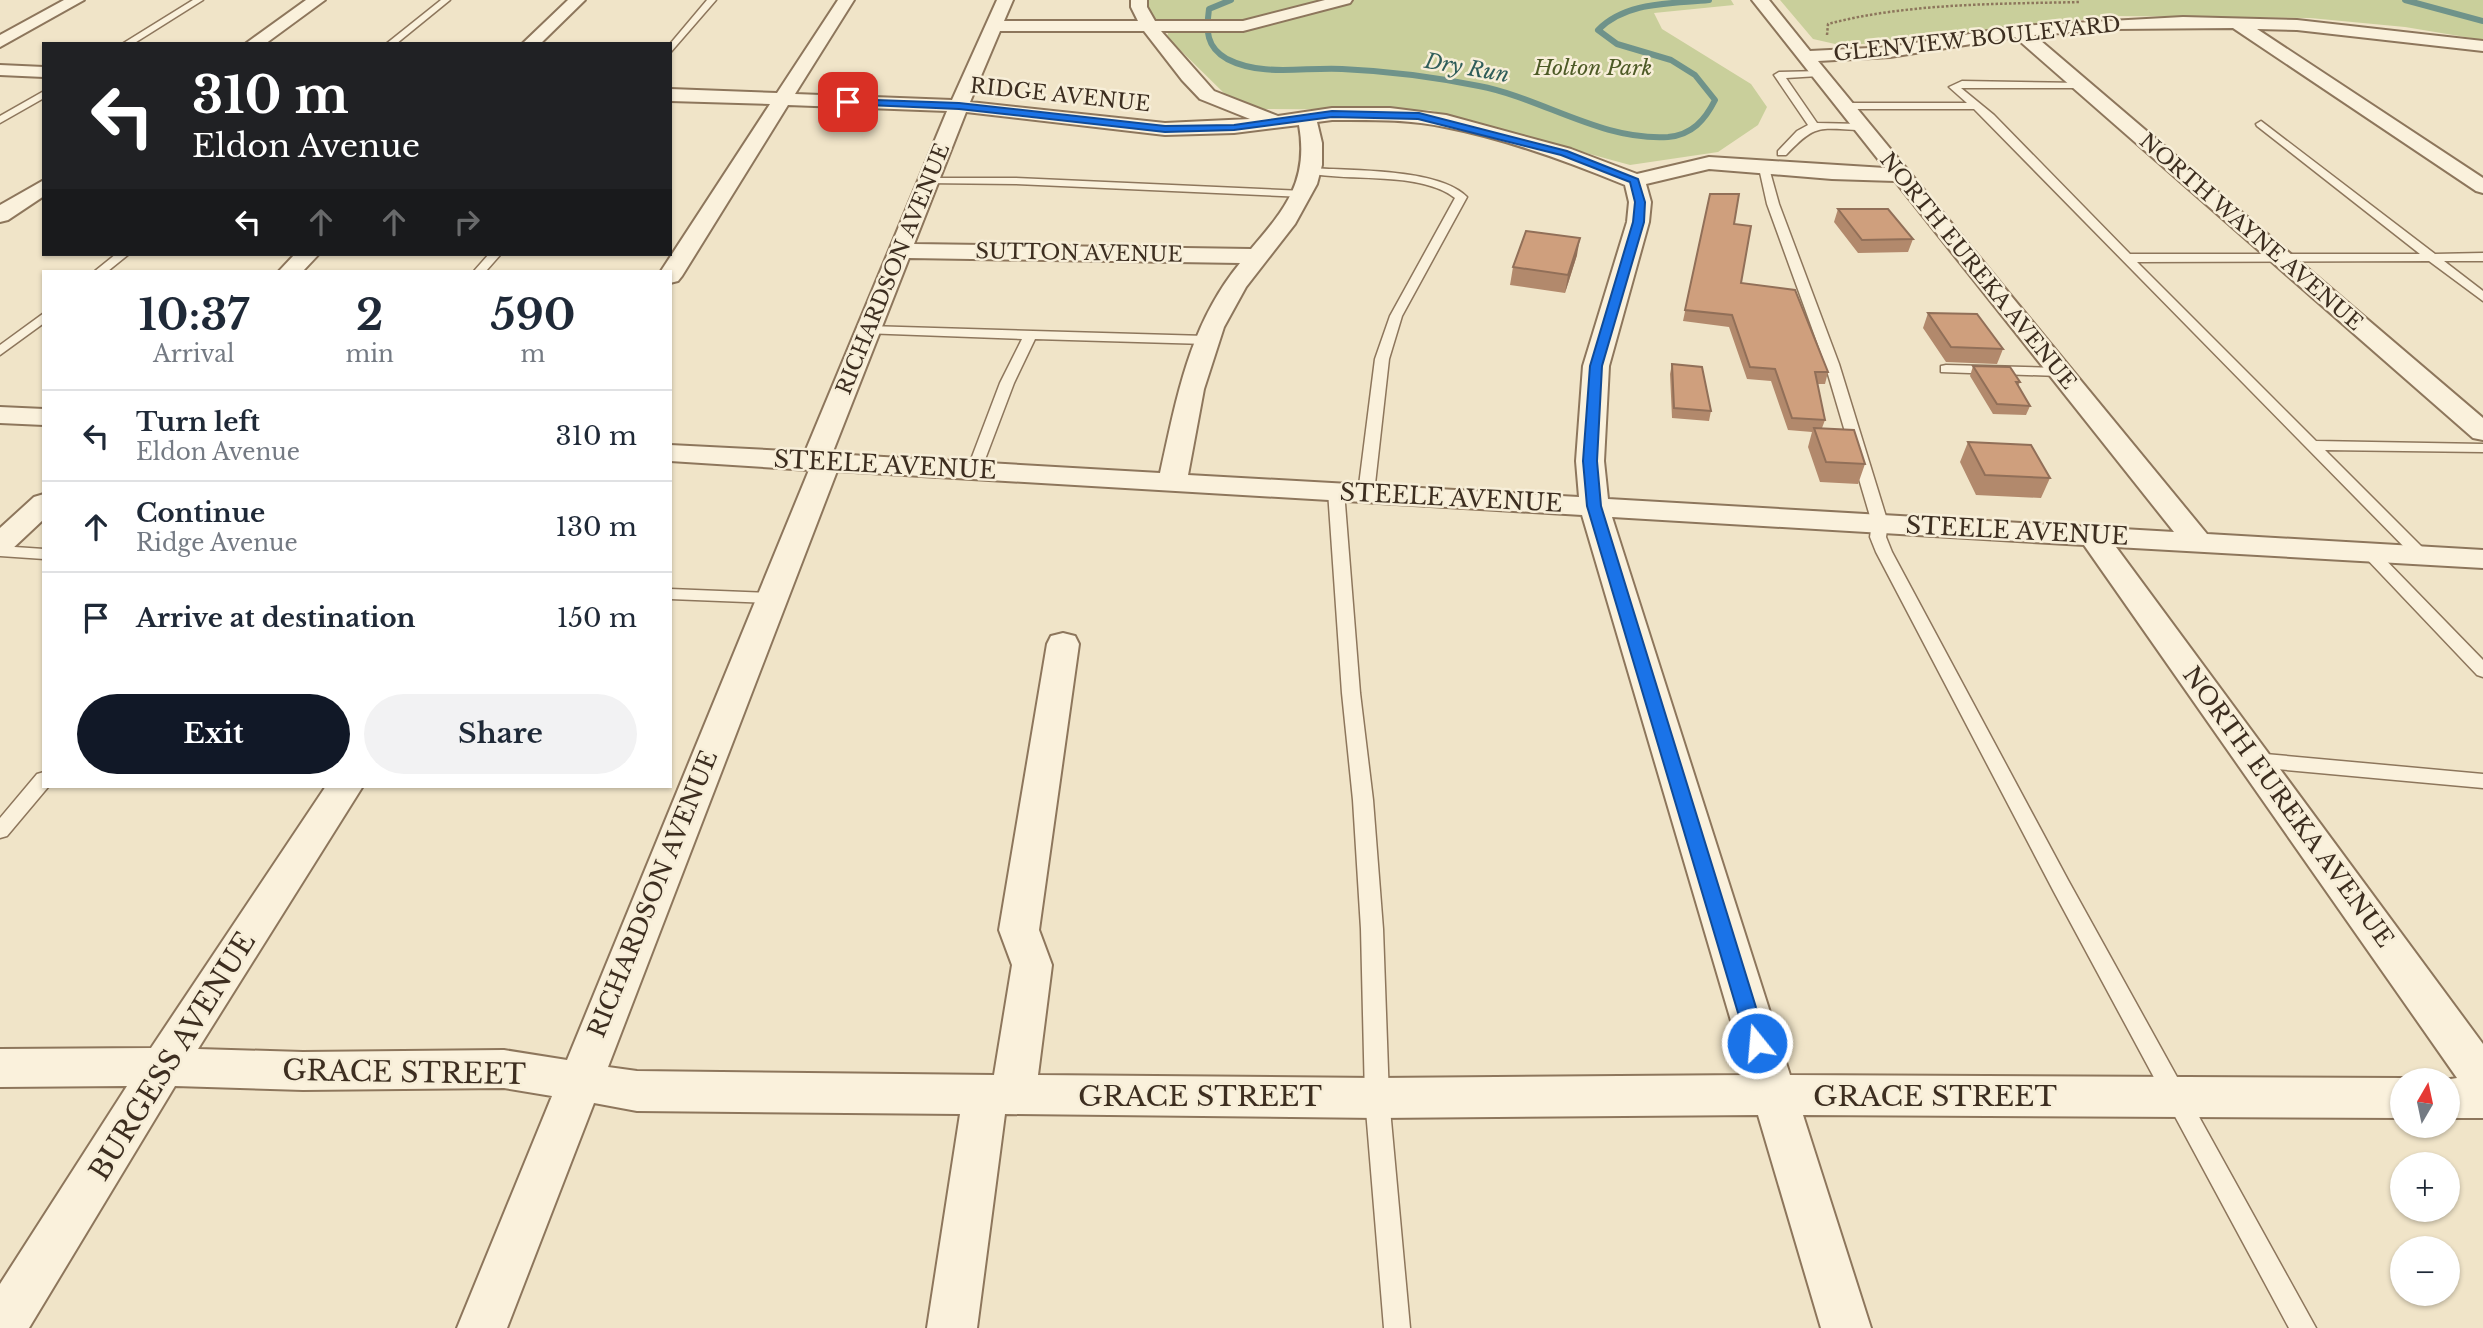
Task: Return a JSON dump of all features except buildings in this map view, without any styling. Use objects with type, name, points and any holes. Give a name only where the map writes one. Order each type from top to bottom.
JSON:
[{"type":"street","points":[[0,42],[76,0]]},
{"type":"street","points":[[256,42],[317,0]]},
{"type":"street","points":[[532,42],[577,0]]},
{"type":"street","points":[[672,273],[846,0]]},
{"type":"street","name":"RICHARDSON AVENUE","points":[[482,1328],[772,598],[868,330],[1005,0]]},
{"type":"street","points":[[1139,0],[1139,7],[1148,26],[1188,76],[1197,103]]},
{"type":"street","points":[[993,26],[1222,27],[1261,22],[1344,0]]},
{"type":"street","name":"NORTH EUREKA AVENUE","points":[[1760,0],[1898,175],[2198,542]]},
{"type":"street","points":[[2235,22],[2483,187]]},
{"type":"street","name":"GLENVIEW BOULEVARD","points":[[1802,52],[1890,52],[2018,31],[2115,24],[2235,22],[2319,27],[2483,46]]},
{"type":"street","name":"NORTH WAYNE AVENUE","points":[[2018,31],[2483,432]]},
{"type":"street","points":[[0,70],[42,72]]},
{"type":"street","name":"RIDGE AVENUE","points":[[672,95],[959,106],[1134,126],[1200,129],[1332,114],[1390,114],[1446,121],[1564,153],[1635,181]]},
{"type":"street","points":[[1134,126],[1197,103],[1276,122]]},
{"type":"street","points":[[1173,481],[1206,340],[1222,305],[1293,214],[1304,194],[1311,171],[1312,132],[1307,118]]},
{"type":"street","points":[[1846,1328],[1594,506],[1590,461],[1596,366],[1638,222],[1640,202],[1635,181],[1709,163],[1898,175]]},
{"type":"street","points":[[0,215],[42,187]]},
{"type":"street","name":"SUTTON AVENUE","points":[[900,251],[1259,256]]},
{"type":"street","points":[[291,270],[306,256]]},
{"type":"street","points":[[0,415],[42,417]]},
{"type":"street","name":"STEELE AVENUE","points":[[672,453],[2483,559]]},
{"type":"street","points":[[0,544],[42,505]]},
{"type":"street","name":"NORTH EUREKA AVENUE","points":[[2092,535],[2483,1079]]},
{"type":"street","points":[[952,1328],[999,1095],[1032,965],[1019,930],[1063,644]]},
{"type":"street","name":"BURGESS AVENUE","points":[[1,1328],[163,1068],[344,788]]},
{"type":"street","name":"GRACE STREET","points":[[0,1068],[303,1071],[504,1069],[636,1091],[1377,1097],[1773,1095],[2390,1098]]},
{"type":"street","points":[[2460,1098],[2483,1098]]},
{"type":"lane","points":[[130,42],[199,0]]},
{"type":"lane","points":[[393,42],[446,0]]},
{"type":"lane","points":[[672,48],[712,0]]},
{"type":"lane","points":[[1814,126],[1779,75],[1819,74]]},
{"type":"lane","points":[[2080,85],[1954,86],[1990,117],[2421,555]]},
{"type":"lane","points":[[0,120],[42,95]]},
{"type":"lane","points":[[1845,106],[1975,106]]},
{"type":"lane","points":[[2261,124],[2483,297]]},
{"type":"lane","points":[[1782,153],[1801,133],[1814,126],[1862,127]]},
{"type":"lane","points":[[1765,168],[1773,204],[1832,365],[1880,523],[1878,537],[1884,552],[2303,1328]]},
{"type":"lane","points":[[1311,171],[1433,183],[1457,191],[1461,197],[1396,316],[1382,359],[1366,493]]},
{"type":"lane","points":[[928,181],[1016,181],[1304,194]]},
{"type":"lane","points":[[102,270],[120,256]]},
{"type":"lane","points":[[481,270],[493,256]]},
{"type":"lane","points":[[2127,258],[2483,257]]},
{"type":"lane","points":[[0,351],[42,319]]},
{"type":"lane","points":[[868,330],[1206,340]]},
{"type":"lane","points":[[974,470],[1007,383],[1030,335]]},
{"type":"lane","points":[[1946,369],[2059,372]]},
{"type":"lane","points":[[2314,445],[2483,448]]},
{"type":"lane","points":[[1336,491],[1351,693],[1363,800],[1372,929],[1377,1097],[1397,1328]]},
{"type":"lane","points":[[0,551],[42,554]]},
{"type":"lane","points":[[2370,552],[2483,671]]},
{"type":"lane","points":[[672,594],[772,598]]},
{"type":"lane","points":[[2254,760],[2483,782]]},
{"type":"lane","points":[[0,831],[42,781]]},
{"type":"path","points":[[1802,52],[1825,47],[1828,24],[1850,18],[1967,5],[2084,2]]},
{"type":"green space","name":"Holton Park","points":[[1147,0],[1731,0],[1734,5],[1654,13],[1662,29],[1751,84],[1767,107],[1758,125],[1718,152],[1630,165],[1429,110],[1258,109],[1231,100],[1167,37],[1168,33],[1147,12]]},
{"type":"green space","points":[[1780,0],[2483,0],[2483,40],[2405,27],[2310,18],[2116,16],[1844,46],[1813,39]]},
{"type":"waterway","name":"Dry Run","points":[[1231,0],[1209,9],[1208,31],[1215,49],[1240,65],[1268,70],[1359,70],[1445,80],[1502,92],[1595,126],[1643,136],[1668,137],[1691,130],[1707,114],[1715,100],[1695,75],[1671,60],[1617,44],[1598,30],[1609,21],[1636,9],[1709,0]]},
{"type":"waterway","name":"Dry Run","points":[[2405,0],[2483,21]]},
{"type":"route","points":[[848,102],[959,106],[1165,129],[1234,127],[1332,114],[1419,116],[1564,153],[1603,166],[1635,181],[1640,202],[1638,222],[1596,366],[1590,461],[1594,506],[1757,1043]]}]
